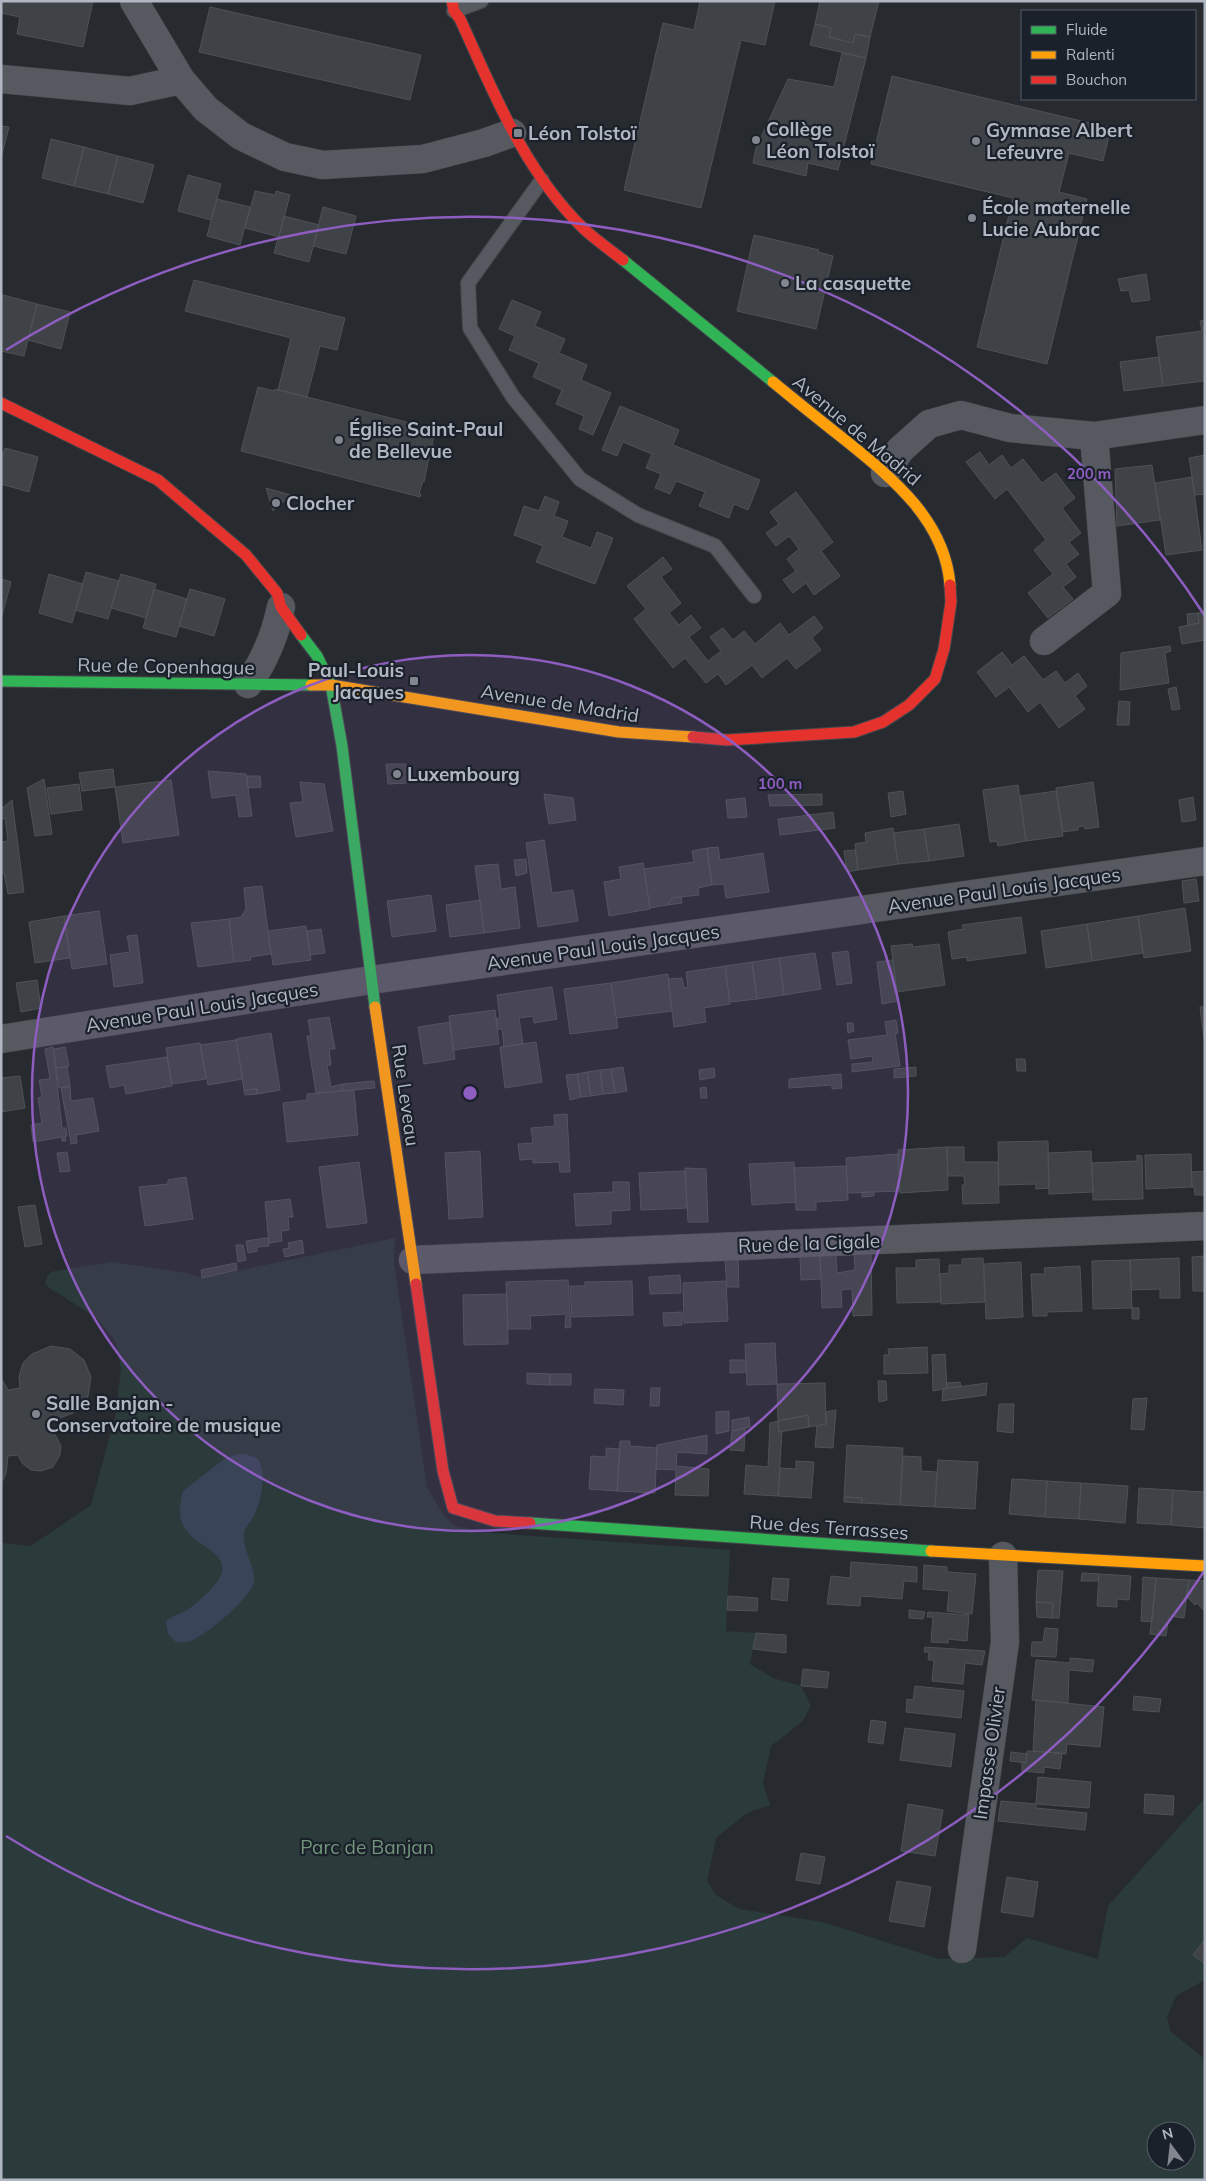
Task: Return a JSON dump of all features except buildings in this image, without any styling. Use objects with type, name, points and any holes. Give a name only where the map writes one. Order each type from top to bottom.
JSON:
[{"type":"street","points":[[134,1],[182,80],[206,109],[241,136],[284,157],[322,165],[423,158],[484,143],[512,133]]},
{"type":"street","name":"Avenue de Madrid","points":[[331,685],[619,732],[727,740],[854,732],[883,722],[909,705],[935,679],[944,649],[951,602],[950,576],[938,539],[918,507],[885,473],[584,229],[542,180],[512,133],[453,6]]},
{"type":"street","points":[[1,79],[130,91],[182,80]]},
{"type":"street","name":"Rue Leveau","points":[[1,404],[158,480],[246,554],[277,593],[281,607],[317,656],[331,685],[342,746],[371,980],[443,1471],[453,1508]]},
{"type":"street","points":[[885,473],[900,450],[929,424],[962,415],[1010,428],[1102,435],[1205,420]]},
{"type":"street","points":[[1044,641],[1107,593],[1102,435]]},
{"type":"street","points":[[248,684],[263,664],[276,632],[281,607]]},
{"type":"street","name":"Rue de Copenhague","points":[[1,681],[331,685]]},
{"type":"street","name":"Avenue Paul Louis Jacques","points":[[1,1039],[371,980],[1205,861]]},
{"type":"street","name":"Rue de la Cigale","points":[[413,1260],[1205,1226]]},
{"type":"street","name":"Rue des Terrasses","points":[[453,1508],[495,1521],[1003,1556],[1205,1566]]},
{"type":"street","name":"Impasse Olivier","points":[[962,1949],[1005,1642],[1003,1556]]},
{"type":"lane","points":[[453,6],[481,1]]},
{"type":"lane","points":[[542,180],[468,283],[470,328],[513,397],[580,478],[638,515],[715,546],[754,596]]},
{"type":"green space","name":"Parc de Banjan","points":[[395,1238],[394,1263],[427,1487],[442,1513],[454,1526],[492,1533],[730,1550],[726,1631],[756,1633],[750,1664],[773,1678],[801,1686],[811,1705],[803,1721],[771,1746],[763,1783],[770,1805],[747,1813],[716,1838],[707,1881],[716,1895],[739,1909],[823,1922],[939,1959],[1004,1957],[1027,1938],[1098,1959],[1108,1906],[1205,1798],[1205,1980],[1176,1996],[1167,2017],[1171,2032],[1205,2059],[1205,2180],[1,2180],[1,1543],[31,1546],[91,1505],[115,1417],[121,1370],[116,1342],[97,1318],[48,1287],[45,1283],[48,1275],[55,1271],[112,1262],[186,1273],[202,1278]]},
{"type":"water","points":[[238,1454],[257,1458],[263,1479],[259,1502],[254,1516],[244,1533],[245,1545],[254,1575],[252,1588],[238,1605],[217,1624],[191,1641],[176,1642],[168,1634],[166,1621],[193,1606],[210,1590],[219,1578],[222,1568],[220,1560],[215,1554],[189,1534],[183,1526],[180,1508],[183,1491],[224,1459]]},
{"type":"traffic: fast","points":[[623,260],[773,382]]},
{"type":"traffic: fast","points":[[301,635],[317,656],[331,685],[342,746],[375,1007]]},
{"type":"traffic: fast","points":[[1,681],[311,685]]},
{"type":"traffic: fast","points":[[530,1523],[931,1551]]},
{"type":"traffic: slow","points":[[773,382],[863,454],[898,485],[913,502],[938,540],[946,562],[950,585]]},
{"type":"traffic: slow","points":[[311,685],[331,685],[619,732],[693,737]]},
{"type":"traffic: slow","points":[[375,1007],[416,1284]]},
{"type":"traffic: slow","points":[[931,1551],[1205,1566]]},
{"type":"traffic: jam","points":[[452,1],[454,11],[460,19],[498,103],[527,157],[544,182],[584,229],[623,260]]},
{"type":"traffic: jam","points":[[1,403],[158,480],[246,555],[277,593],[281,607],[301,635]]},
{"type":"traffic: jam","points":[[693,737],[727,740],[854,732],[883,722],[909,705],[935,679],[944,649],[951,602],[950,585]]},
{"type":"traffic: jam","points":[[416,1284],[443,1471],[453,1508],[495,1521],[530,1523]]},
{"type":"place","name":"Léon Tolstoï","points":[[518,133]]},
{"type":"place","name":"Collège Léon Tolstoï","points":[[756,140]]},
{"type":"place","name":"Gymnase Albert Lefeuvre","points":[[976,141]]},
{"type":"place","name":"École maternelle Lucie Aubrac","points":[[972,218]]},
{"type":"place","name":"La casquette","points":[[785,283]]},
{"type":"place","name":"Église Saint-Paul de Bellevue","points":[[339,440]]},
{"type":"place","name":"Clocher","points":[[276,503]]},
{"type":"place","name":"Paul-Louis Jacques","points":[[414,681]]},
{"type":"place","name":"Luxembourg","points":[[397,774]]},
{"type":"place","name":"Salle Banjan - Conservatoire de musique","points":[[36,1414]]}]
